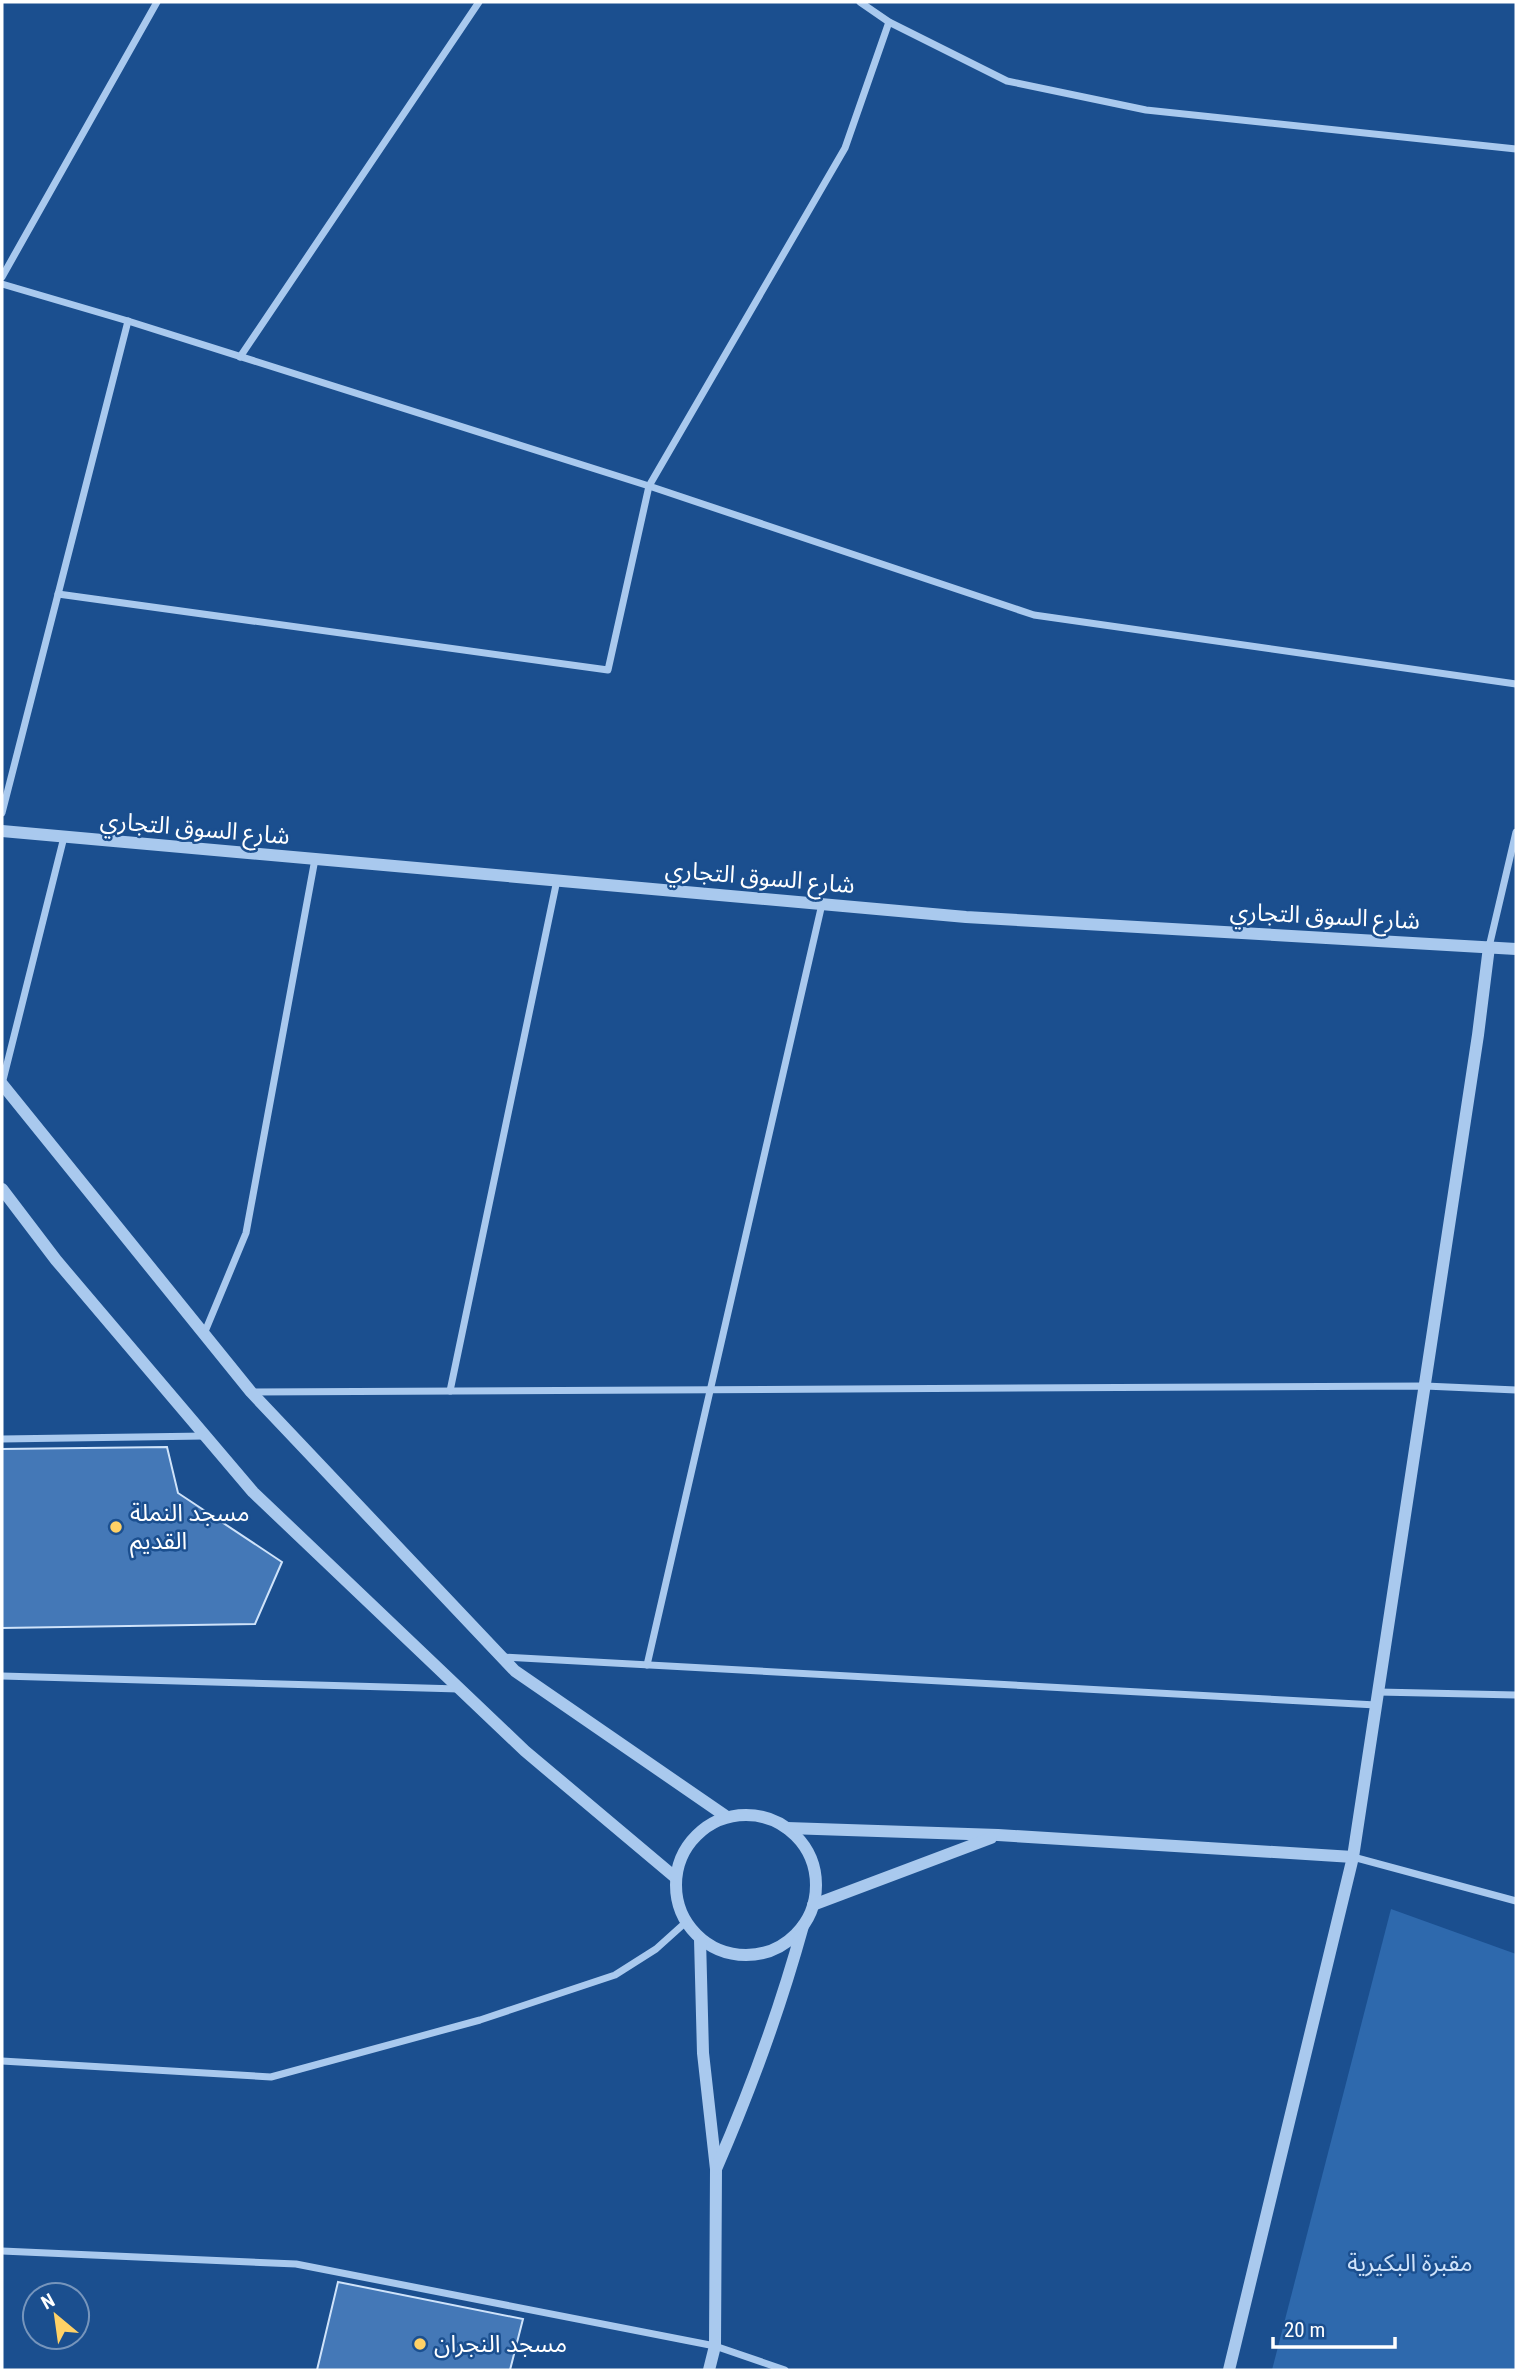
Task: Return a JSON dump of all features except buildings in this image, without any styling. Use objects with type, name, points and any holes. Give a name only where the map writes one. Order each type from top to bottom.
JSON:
[{"type":"street","points":[[2,277],[157,2]]},
{"type":"street","points":[[240,357],[479,2]]},
{"type":"street","points":[[860,2],[889,22],[1007,81],[1146,110],[1516,149]]},
{"type":"street","points":[[58,594],[608,670],[649,486],[845,148],[889,22]]},
{"type":"street","points":[[2,284],[128,321],[649,486],[1034,615],[1516,684]]},
{"type":"street","points":[[2,813],[128,321]]},
{"type":"street","name":"شارع السوق التجاري","points":[[2,831],[966,917],[1516,949]]},
{"type":"street","points":[[1228,2370],[1353,1857],[1478,1035],[1489,947],[1516,831]]},
{"type":"street","points":[[64,837],[2,1084],[251,1392],[514,1671],[727,1817]]},
{"type":"street","points":[[204,1335],[246,1233],[315,859]]},
{"type":"street","points":[[450,1391],[557,880]]},
{"type":"street","points":[[647,1665],[822,904]]},
{"type":"street","points":[[2,1189],[56,1259],[253,1492],[525,1751],[676,1878]]},
{"type":"street","points":[[251,1392],[1425,1387],[1516,1390]]},
{"type":"street","points":[[2,1439],[205,1436]]},
{"type":"street","points":[[502,1657],[1377,1698],[1516,1695]]},
{"type":"street","points":[[2,1676],[460,1689]]},
{"type":"street","points":[[716,2169],[748,2094],[787,1982],[803,1925],[813,1905],[816,1884],[812,1862],[803,1843],[787,1828],[767,1818],[747,1815],[727,1817],[708,1826],[692,1840],[681,1857],[676,1878],[677,1900],[685,1922],[701,1939],[720,1950],[743,1955],[766,1952],[787,1941],[803,1925]]},
{"type":"street","points":[[787,1828],[998,1835],[1353,1857],[1516,1900]]},
{"type":"street","points":[[813,1905],[998,1835]]},
{"type":"street","points":[[2,2061],[271,2077],[480,2020],[615,1975],[656,1949],[685,1922]]},
{"type":"street","points":[[701,1939],[703,2053],[716,2169],[715,2346],[709,2370]]},
{"type":"street","points":[[2,2250],[296,2264],[715,2346],[785,2370]]},
{"type":"green space","name":"مقبرة البكيرية","points":[[1391,1909],[1516,1954],[1516,2370],[1272,2370]]},
{"type":"place","name":"مسجد النملة القديم","points":[[116,1527]]},
{"type":"place","name":"مسجد النجران","points":[[420,2344]]}]
